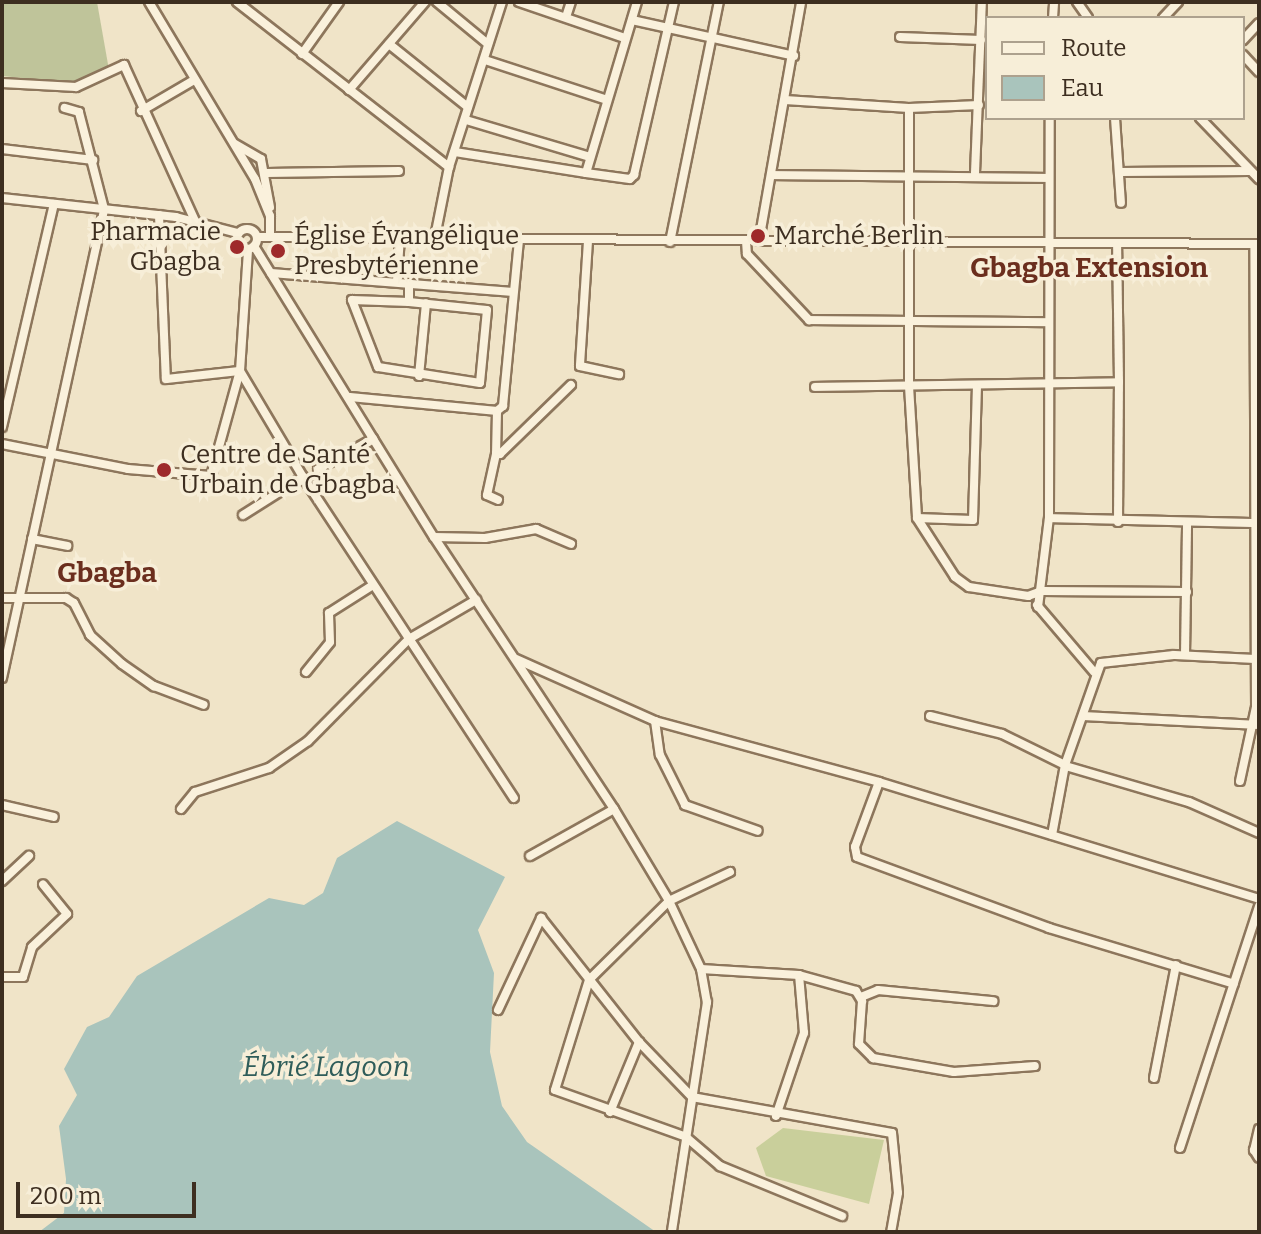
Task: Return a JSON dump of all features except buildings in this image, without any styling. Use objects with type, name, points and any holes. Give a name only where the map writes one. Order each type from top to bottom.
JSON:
[{"type":"street","points":[[149,2],[235,144],[270,216]]},
{"type":"street","points":[[237,2],[449,167]]},
{"type":"street","points":[[302,54],[339,2]]},
{"type":"street","points":[[349,90],[425,2]]},
{"type":"street","points":[[437,2],[488,44]]},
{"type":"street","points":[[435,237],[449,167],[502,2]]},
{"type":"street","points":[[519,2],[625,38]]},
{"type":"street","points":[[566,17],[571,2]]},
{"type":"street","points":[[586,173],[604,99],[637,2]]},
{"type":"street","points":[[455,152],[633,178],[674,2]]},
{"type":"street","points":[[670,242],[719,2]]},
{"type":"street","points":[[975,173],[982,2]]},
{"type":"street","points":[[1082,10],[1090,2]]},
{"type":"street","points":[[759,241],[801,3]]},
{"type":"street","points":[[632,20],[712,35],[794,56]]},
{"type":"street","points":[[1245,38],[1259,23]]},
{"type":"street","points":[[900,37],[981,40]]},
{"type":"street","points":[[389,44],[468,107]]},
{"type":"street","points":[[1245,57],[1259,72]]},
{"type":"street","points":[[485,60],[604,99]]},
{"type":"street","points":[[2,83],[76,87],[124,65],[141,111],[195,221]]},
{"type":"street","points":[[141,111],[194,80]]},
{"type":"street","points":[[785,100],[909,108],[979,105]]},
{"type":"street","points":[[2,678],[49,453],[88,298],[104,209],[79,112],[65,108]]},
{"type":"street","points":[[909,108],[909,386],[917,518],[960,583],[1028,596],[1042,591],[1187,592]]},
{"type":"street","points":[[466,120],[590,157]]},
{"type":"street","points":[[1038,607],[1049,518],[1050,120]]},
{"type":"street","points":[[1115,120],[1121,203]]},
{"type":"street","points":[[1202,120],[1259,179]]},
{"type":"street","points":[[235,144],[257,154],[267,173],[270,236]]},
{"type":"street","points":[[2,149],[93,160]]},
{"type":"street","points":[[267,173],[399,171]]},
{"type":"street","points":[[1120,172],[1250,171]]},
{"type":"street","points":[[771,175],[975,173],[1048,178]]},
{"type":"street","points":[[2,199],[159,215],[238,233],[247,228],[253,244],[434,537],[614,809],[669,901],[701,969],[707,1002],[672,1232]]},
{"type":"street","points":[[2,427],[54,204]]},
{"type":"street","points":[[159,215],[166,379],[240,371]]},
{"type":"street","points":[[238,233],[237,243],[253,244],[270,236],[908,245],[1257,244],[1256,724],[1240,781]]},
{"type":"street","points":[[397,281],[400,237]]},
{"type":"street","points":[[350,397],[497,411],[503,406],[519,239]]},
{"type":"street","points":[[588,241],[580,366],[619,374]]},
{"type":"street","points":[[746,241],[747,254],[809,320],[1049,322]]},
{"type":"street","points":[[2,444],[128,469],[211,476],[240,371],[253,244]]},
{"type":"street","points":[[1117,245],[1118,522]]},
{"type":"street","points":[[271,273],[513,292]]},
{"type":"street","points":[[409,283],[409,302]]},
{"type":"street","points":[[352,300],[426,303],[487,310],[485,369],[480,383],[419,376],[378,367],[352,300]]},
{"type":"street","points":[[419,376],[426,303]]},
{"type":"street","points":[[240,371],[303,477],[514,798]]},
{"type":"street","points":[[815,387],[977,388],[1119,382]]},
{"type":"street","points":[[496,454],[571,385]]},
{"type":"street","points":[[917,518],[973,520],[977,388]]},
{"type":"street","points":[[497,411],[496,454],[487,495],[498,500]]},
{"type":"street","points":[[318,469],[373,439]]},
{"type":"street","points":[[243,515],[303,477]]},
{"type":"street","points":[[1049,518],[1258,523]]},
{"type":"street","points":[[1185,655],[1187,523]]},
{"type":"street","points":[[434,537],[485,538],[536,529],[571,544]]},
{"type":"street","points":[[32,539],[67,546]]},
{"type":"street","points":[[306,672],[330,642],[329,613],[373,585]]},
{"type":"street","points":[[1028,596],[1094,672]]},
{"type":"street","points":[[2,598],[66,598],[74,603],[90,635],[122,664],[154,686],[204,705]]},
{"type":"street","points":[[181,809],[195,792],[269,768],[308,741],[409,639],[476,600]]},
{"type":"street","points":[[1052,835],[1067,766],[1094,672],[1105,662],[1185,655],[1256,659]]},
{"type":"street","points":[[515,659],[655,721],[879,782],[1259,899]]},
{"type":"street","points":[[930,716],[1002,734],[1067,766],[1189,802],[1259,833]]},
{"type":"street","points":[[1083,716],[1125,722],[1256,724]]},
{"type":"street","points":[[655,721],[660,755],[685,805],[758,831]]},
{"type":"street","points":[[879,782],[855,847],[857,857],[946,893],[1234,984]]},
{"type":"street","points":[[2,805],[54,817]]},
{"type":"street","points":[[530,856],[614,809]]},
{"type":"street","points":[[2,881],[29,856]]},
{"type":"street","points":[[730,872],[669,901],[589,980],[555,1090],[686,1137],[732,1172],[842,1216]]},
{"type":"street","points":[[2,977],[23,977],[32,947],[67,914],[43,884]]},
{"type":"street","points":[[1180,1148],[1259,906]]},
{"type":"street","points":[[498,1010],[541,918],[639,1042],[692,1097],[776,1116],[892,1133],[898,1193],[891,1231]]},
{"type":"street","points":[[1154,1078],[1176,965]]},
{"type":"street","points":[[701,969],[799,975],[852,989],[861,997]]},
{"type":"street","points":[[776,1116],[804,1033],[799,975]]},
{"type":"street","points":[[861,997],[878,990],[993,1001]]},
{"type":"street","points":[[861,997],[859,1044],[873,1058],[954,1072],[1035,1066]]},
{"type":"street","points":[[610,1112],[639,1042]]},
{"type":"street","points":[[1259,1129],[1254,1150],[1259,1158]]},
{"type":"green space","points":[[2,2],[97,2],[109,70],[73,83],[2,76]]},
{"type":"green space","points":[[783,1128],[884,1140],[869,1204],[766,1176],[756,1148]]},
{"type":"water","name":"Ébrié Lagoon","points":[[397,821],[505,877],[478,930],[494,973],[490,1052],[502,1106],[527,1142],[656,1232],[39,1232],[64,1213],[66,1179],[59,1126],[77,1095],[64,1069],[87,1027],[109,1017],[137,976],[269,898],[304,905],[323,893],[337,858]]},
{"type":"place","name":"Marché Berlin","points":[[758,236]]},
{"type":"place","name":"Pharmacie Gbagba","points":[[237,247]]},
{"type":"place","name":"Église Évangélique Presbytérienne","points":[[278,251]]},
{"type":"place","name":"Centre de Santé Urbain de Gbagba","points":[[164,470]]},
{"type":"district","name":"Gbagba Extension","points":[[1089,268]]},
{"type":"district","name":"Gbagba","points":[[107,573]]}]
